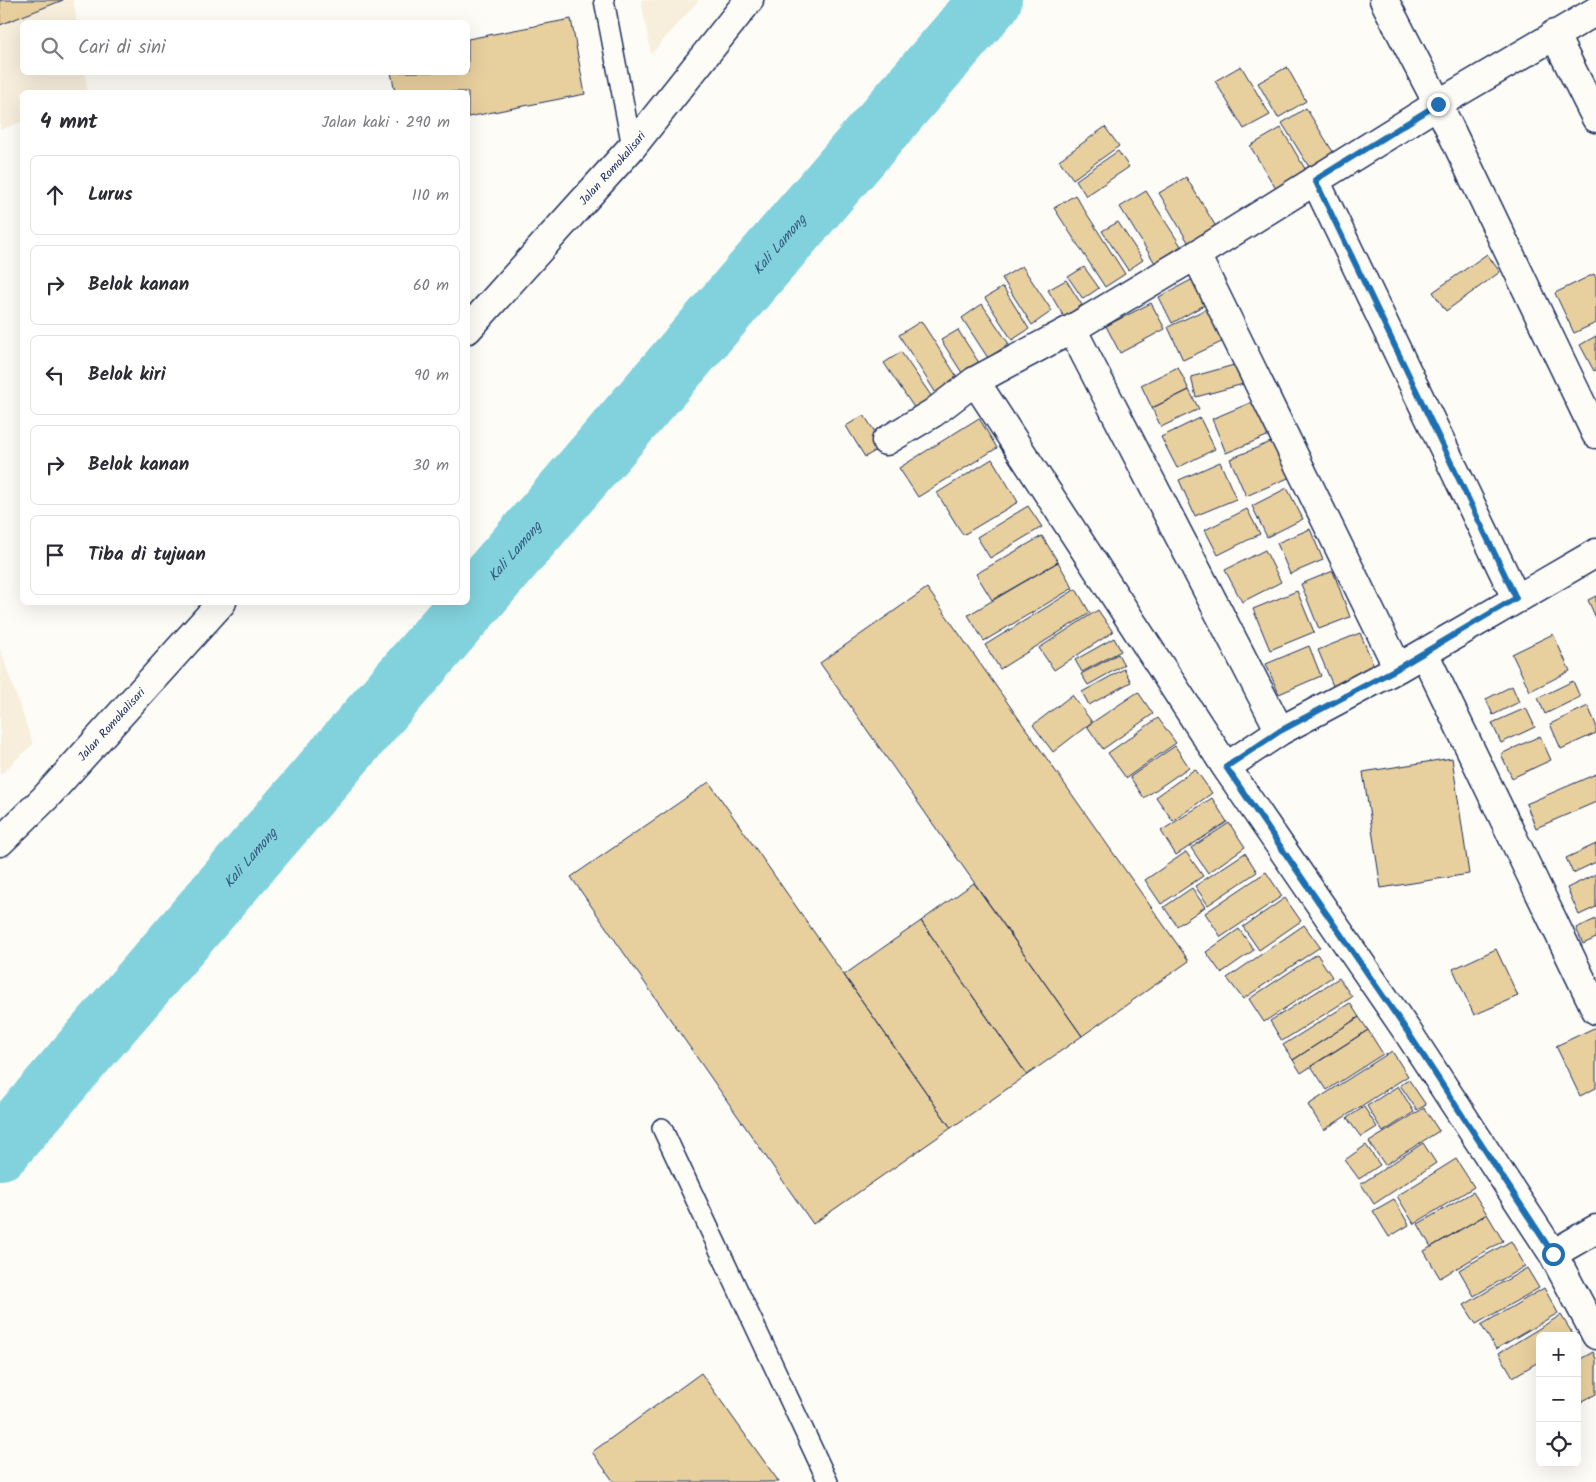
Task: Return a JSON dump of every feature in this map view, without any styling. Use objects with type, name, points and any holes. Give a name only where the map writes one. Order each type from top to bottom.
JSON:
[{"type":"street","name":"Jalan Romokalisari","points":[[470,327],[632,147],[749,0]]},
{"type":"street","points":[[1384,0],[1438,104],[1596,434]]},
{"type":"street","points":[[886,442],[932,413],[975,382],[1072,329],[1196,255],[1438,104],[1554,34],[1596,12]]},
{"type":"street","points":[[1554,34],[1596,118]]},
{"type":"street","points":[[1315,180],[1516,598]]},
{"type":"street","points":[[1196,255],[1398,668]]},
{"type":"street","points":[[1072,329],[1280,731]]},
{"type":"street","points":[[975,382],[1226,767],[1409,1034],[1553,1254],[1596,1335]]},
{"type":"street","points":[[1226,767],[1280,731],[1398,668],[1596,553]]},
{"type":"street","name":"Jalan Romokalisari","points":[[0,842],[45,798],[219,605]]},
{"type":"street","points":[[1424,653],[1596,1010]]},
{"type":"street","points":[[1553,1254],[1596,1229]]},
{"type":"lane","points":[[604,0],[632,147]]},
{"type":"lane","points":[[662,1128],[828,1482]]},
{"type":"shaded area","points":[[0,0],[73,0],[77,20],[20,20],[20,75],[85,75],[88,90],[20,90],[20,123],[0,130]]},
{"type":"shaded area","points":[[641,0],[699,0],[651,54]]},
{"type":"shaded area","points":[[0,649],[33,744],[0,775]]},
{"type":"building","points":[[0,0],[63,0],[0,25]]},
{"type":"building","points":[[571,19],[585,94],[470,117],[470,90],[395,90],[392,75],[470,75],[470,39]]},
{"type":"building","points":[[1241,66],[1270,115],[1244,129],[1215,81]]},
{"type":"building","points":[[1287,67],[1306,101],[1278,118],[1258,83]]},
{"type":"building","points":[[1306,108],[1338,160],[1314,175],[1282,123]]},
{"type":"building","points":[[1105,127],[1119,146],[1073,179],[1059,160]]},
{"type":"building","points":[[1281,128],[1311,179],[1281,197],[1250,146]]},
{"type":"building","points":[[1118,151],[1129,167],[1086,196],[1076,180]]},
{"type":"building","points":[[1186,177],[1218,230],[1191,247],[1159,193]]},
{"type":"building","points":[[1146,191],[1181,246],[1155,263],[1120,207]]},
{"type":"building","points":[[1075,195],[1125,274],[1105,287],[1054,208]]},
{"type":"building","points":[[1118,222],[1143,260],[1128,270],[1102,231]]},
{"type":"building","points":[[1487,254],[1500,272],[1446,311],[1433,292]]},
{"type":"building","points":[[1022,266],[1052,311],[1032,325],[1002,278]]},
{"type":"building","points":[[1084,267],[1099,288],[1083,299],[1068,277]]},
{"type":"building","points":[[1594,274],[1596,278],[1596,323],[1574,333],[1555,293]]},
{"type":"building","points":[[1195,278],[1208,303],[1172,323],[1159,297]]},
{"type":"building","points":[[1066,280],[1082,305],[1064,317],[1048,290]]},
{"type":"building","points":[[1003,287],[1029,329],[1012,340],[985,298]]},
{"type":"building","points":[[1151,303],[1165,329],[1120,353],[1106,326]]},
{"type":"building","points":[[982,304],[1009,344],[988,358],[962,318]]},
{"type":"building","points":[[1213,306],[1228,339],[1183,360],[1168,327]]},
{"type":"building","points":[[921,321],[963,386],[941,401],[899,335]]},
{"type":"building","points":[[958,330],[983,369],[966,379],[941,340]]},
{"type":"building","points":[[1596,336],[1596,370],[1594,371],[1580,345]]},
{"type":"building","points":[[901,352],[932,397],[915,409],[884,363]]},
{"type":"building","points":[[1241,363],[1247,383],[1196,397],[1191,377]]},
{"type":"building","points":[[1178,367],[1189,390],[1152,408],[1141,385]]},
{"type":"building","points":[[1189,390],[1199,409],[1161,427],[1152,408]]},
{"type":"building","points":[[1264,397],[1279,431],[1226,453],[1212,419]]},
{"type":"building","points":[[864,415],[884,446],[865,457],[846,426]]},
{"type":"building","points":[[979,418],[997,448],[918,497],[899,468]]},
{"type":"building","points":[[1200,418],[1215,449],[1177,468],[1161,437]]},
{"type":"building","points":[[1278,439],[1293,476],[1246,496],[1230,459]]},
{"type":"building","points":[[992,459],[1018,502],[963,535],[937,493]]},
{"type":"building","points":[[1220,462],[1236,499],[1195,516],[1179,480]]},
{"type":"building","points":[[1287,488],[1303,519],[1267,537],[1252,506]]},
{"type":"building","points":[[1028,506],[1042,527],[990,558],[977,537]]},
{"type":"building","points":[[1247,509],[1260,534],[1218,555],[1205,530]]},
{"type":"building","points":[[1310,529],[1323,560],[1290,574],[1277,543]]},
{"type":"building","points":[[1042,536],[1058,562],[992,600],[976,574]]},
{"type":"building","points":[[1265,550],[1281,582],[1242,602],[1225,570]]},
{"type":"building","points":[[1058,562],[1073,588],[984,641],[968,615]]},
{"type":"building","points":[[1333,571],[1350,617],[1319,629],[1301,584]]},
{"type":"building","points":[[927,588],[1189,961],[1082,1036],[820,663]]},
{"type":"building","points":[[1076,589],[1090,613],[1000,669],[985,645]]},
{"type":"building","points":[[1297,591],[1314,632],[1270,650],[1253,609]]},
{"type":"building","points":[[1596,596],[1596,618],[1588,600]]},
{"type":"building","points":[[1098,610],[1113,632],[1054,670],[1039,648]]},
{"type":"building","points":[[1360,633],[1378,675],[1336,693],[1318,650]]},
{"type":"building","points":[[1553,634],[1570,671],[1530,691],[1512,654]]},
{"type":"building","points":[[1114,638],[1121,651],[1082,672],[1075,660]]},
{"type":"building","points":[[1309,646],[1321,676],[1279,694],[1266,664]]},
{"type":"building","points":[[1118,654],[1124,665],[1088,685],[1081,674]]},
{"type":"building","points":[[1124,669],[1131,682],[1089,705],[1082,692]]},
{"type":"building","points":[[1573,681],[1580,697],[1545,714],[1538,698]]},
{"type":"building","points":[[1512,686],[1519,702],[1493,715],[1486,699]]},
{"type":"building","points":[[1138,692],[1153,714],[1103,749],[1087,726]]},
{"type":"building","points":[[1072,695],[1092,722],[1053,752],[1033,725]]},
{"type":"building","points":[[1588,706],[1596,725],[1596,733],[1561,749],[1550,724]]},
{"type":"building","points":[[1526,708],[1535,727],[1501,743],[1492,723]]},
{"type":"building","points":[[1158,718],[1176,743],[1126,778],[1108,753]]},
{"type":"building","points":[[1540,736],[1551,760],[1512,778],[1501,754]]},
{"type":"building","points":[[1175,746],[1189,767],[1144,798],[1130,777]]},
{"type":"building","points":[[1452,758],[1469,874],[1381,888],[1363,772]]},
{"type":"building","points":[[1195,769],[1212,793],[1173,821],[1156,797]]},
{"type":"building","points":[[1596,774],[1596,802],[1536,828],[1526,804]]},
{"type":"building","points":[[709,782],[951,1128],[813,1224],[571,877]]},
{"type":"building","points":[[1212,798],[1227,822],[1176,855],[1161,831]]},
{"type":"building","points":[[1229,823],[1245,847],[1208,873],[1191,848]]},
{"type":"building","points":[[1596,844],[1596,862],[1573,873],[1566,858]]},
{"type":"building","points":[[1186,852],[1203,876],[1161,904],[1145,880]]},
{"type":"building","points":[[1245,853],[1257,872],[1208,905],[1195,886]]},
{"type":"building","points":[[1266,872],[1282,896],[1221,937],[1205,913]]},
{"type":"building","points":[[1596,874],[1596,907],[1579,915],[1567,888]]},
{"type":"building","points":[[974,883],[1082,1036],[1027,1075],[921,921]]},
{"type":"building","points":[[1192,888],[1205,907],[1177,926],[1164,907]]},
{"type":"building","points":[[1285,898],[1301,921],[1259,950],[1243,927]]},
{"type":"building","points":[[1596,919],[1596,938],[1583,944],[1576,928]]},
{"type":"building","points":[[921,921],[1027,1075],[951,1128],[844,975]]},
{"type":"building","points":[[1304,925],[1320,947],[1243,999],[1227,978]]},
{"type":"building","points":[[1239,929],[1254,950],[1221,973],[1206,952]]},
{"type":"building","points":[[1496,949],[1518,996],[1474,1015],[1453,969]]},
{"type":"building","points":[[1317,954],[1332,977],[1264,1022],[1249,999]]},
{"type":"building","points":[[1339,978],[1352,997],[1282,1041],[1270,1021]]},
{"type":"building","points":[[1350,1003],[1359,1017],[1293,1060],[1283,1045]]},
{"type":"building","points":[[1359,1017],[1368,1030],[1301,1073],[1293,1060]]},
{"type":"building","points":[[1596,1027],[1596,1088],[1580,1096],[1556,1046]]},
{"type":"building","points":[[1368,1030],[1383,1054],[1327,1090],[1311,1066]]},
{"type":"building","points":[[1392,1051],[1408,1076],[1324,1130],[1308,1105]]},
{"type":"building","points":[[1409,1080],[1426,1105],[1417,1110],[1400,1085]]},
{"type":"building","points":[[1398,1086],[1414,1112],[1383,1132],[1367,1106]]},
{"type":"building","points":[[1364,1107],[1377,1127],[1361,1137],[1347,1118]]},
{"type":"building","points":[[1424,1108],[1439,1131],[1385,1165],[1369,1142]]},
{"type":"building","points":[[1423,1143],[1436,1163],[1374,1204],[1361,1184]]},
{"type":"building","points":[[1366,1145],[1380,1165],[1359,1179],[1345,1160]]},
{"type":"building","points":[[1456,1159],[1474,1187],[1414,1224],[1397,1196]]},
{"type":"building","points":[[1473,1192],[1487,1214],[1431,1247],[1418,1224]]},
{"type":"building","points":[[1394,1199],[1409,1225],[1389,1237],[1373,1211]]},
{"type":"building","points":[[1487,1214],[1503,1241],[1440,1278],[1424,1251]]},
{"type":"building","points":[[1511,1241],[1525,1266],[1474,1296],[1459,1270]]},
{"type":"building","points":[[1527,1268],[1539,1288],[1476,1324],[1464,1305]]},
{"type":"building","points":[[1544,1288],[1558,1313],[1496,1349],[1481,1325]]},
{"type":"building","points":[[1561,1315],[1572,1332],[1536,1332],[1536,1363],[1513,1377],[1499,1353]]},
{"type":"building","points":[[1593,1352],[1596,1359],[1596,1394],[1581,1402],[1581,1377],[1581,1359]]},
{"type":"building","points":[[701,1373],[779,1482],[614,1482],[592,1452]]},
{"type":"waterway","name":"Kali Lamong","points":[[470,604],[991,0]]},
{"type":"waterway","name":"Kali Lamong","points":[[0,1149],[469,605]]},
{"type":"route","points":[[1438,104],[1315,180],[1516,598],[1398,668],[1280,731],[1226,767],[1409,1034],[1553,1254]]}]
